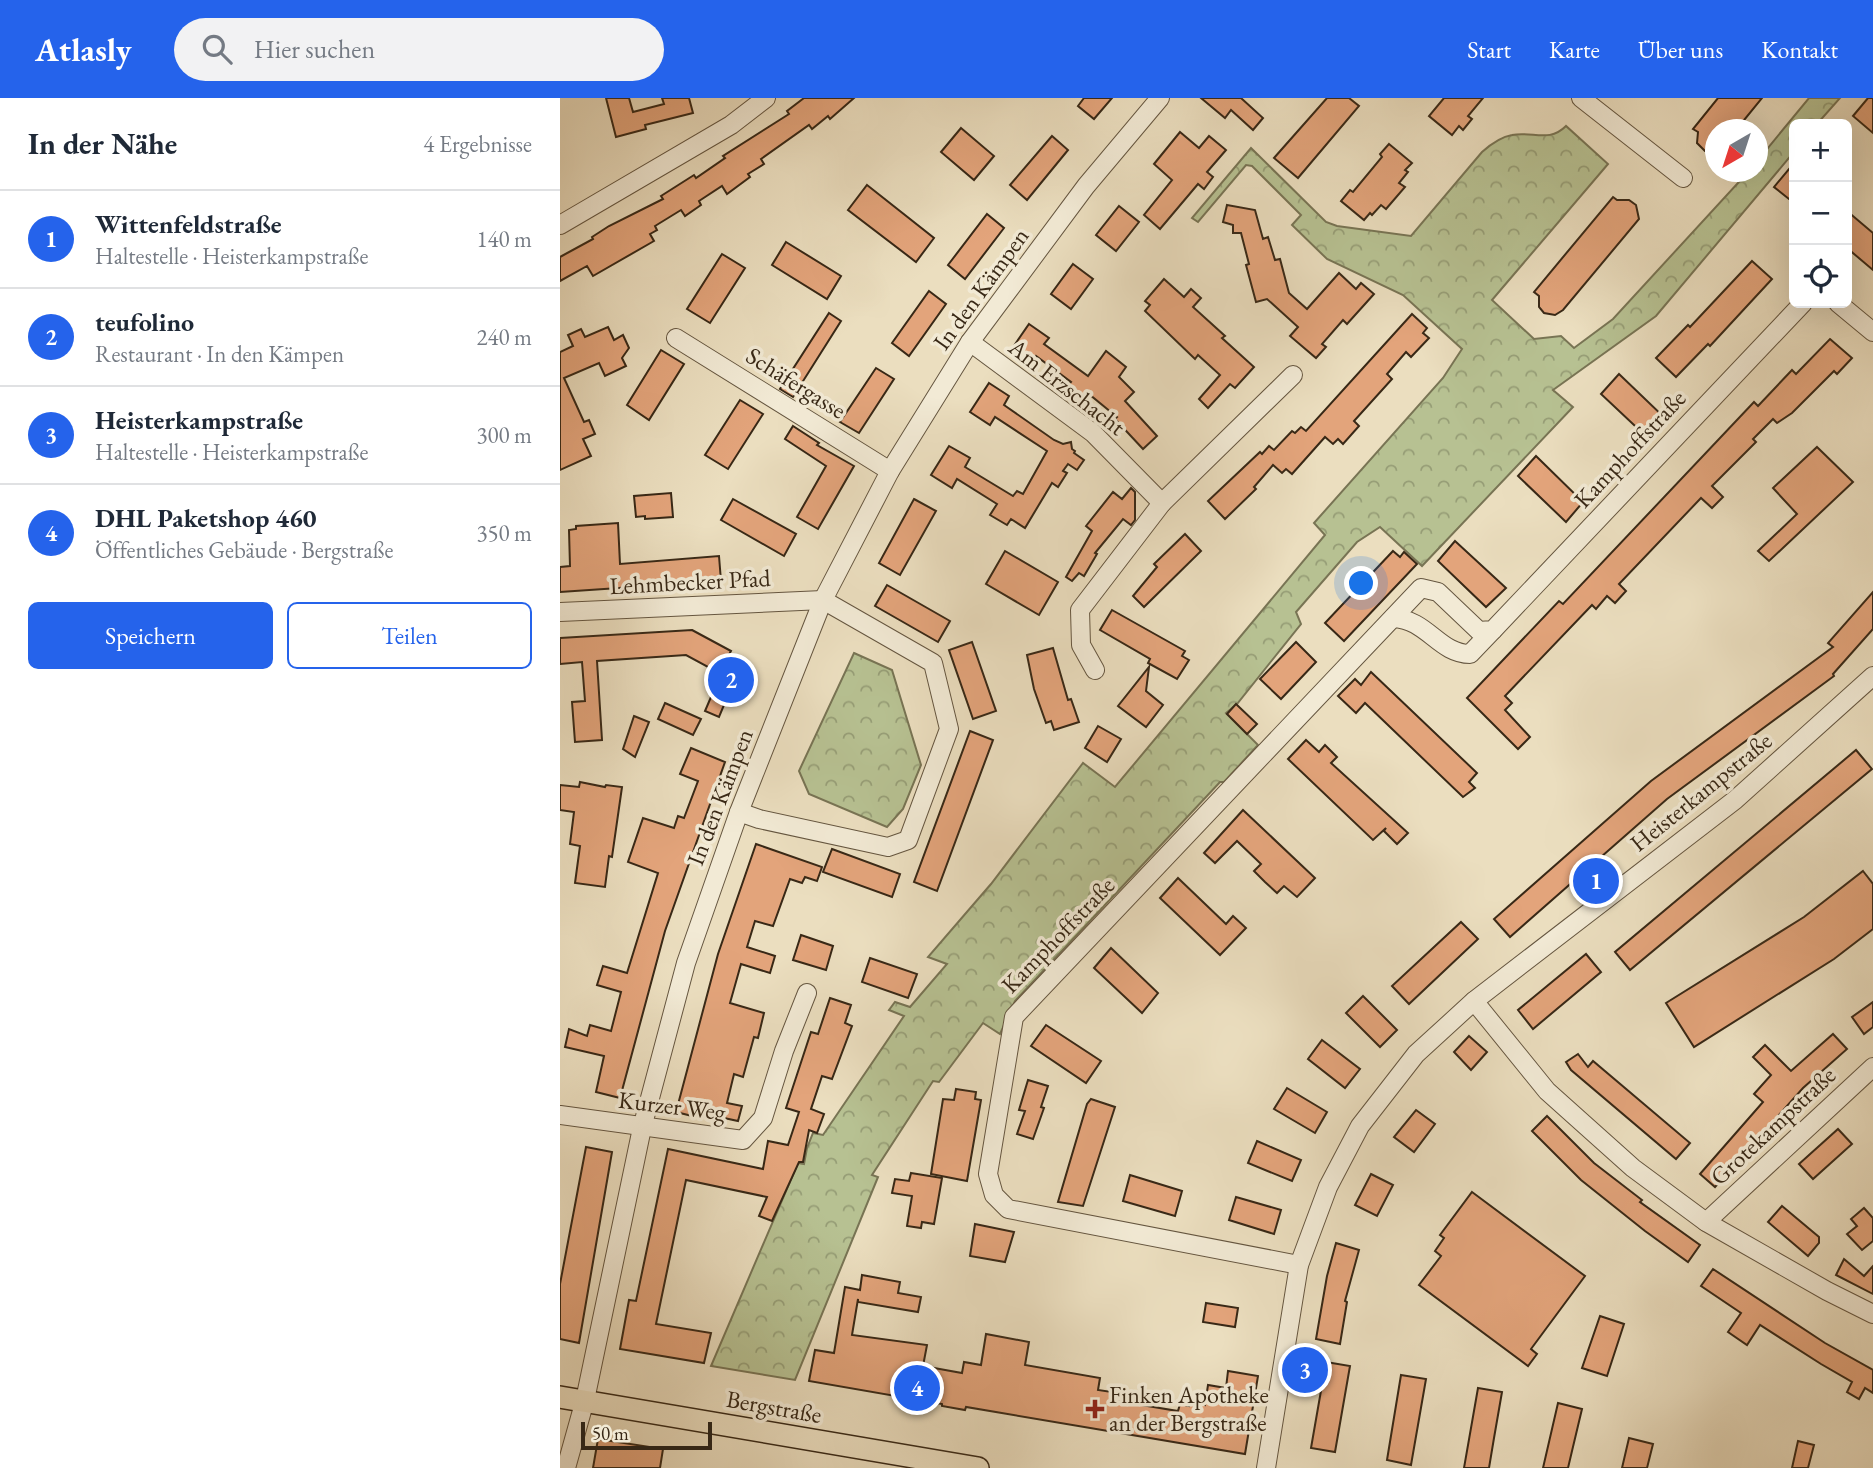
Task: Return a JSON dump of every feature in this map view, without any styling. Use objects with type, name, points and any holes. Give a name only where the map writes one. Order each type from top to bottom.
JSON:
[{"type":"main road","name":"Bergstraße","points":[[560,1397],[978,1468]]},
{"type":"street","points":[[560,225],[731,125],[766,98]]},
{"type":"street","name":"In den Kämpen","points":[[566,1468],[585,1400],[642,1128],[686,963],[739,812],[823,600],[890,471],[970,342],[1086,186],[1160,98]]},
{"type":"street","points":[[1581,98],[1683,178]]},
{"type":"street","name":"Kamphoffstraße","points":[[1393,618],[1415,621],[1457,654],[1470,654],[1797,308]]},
{"type":"street","points":[[1844,308],[1873,332]]},
{"type":"street","name":"Schäfergasse","points":[[676,338],[890,471]]},
{"type":"street","name":"Am Erzschacht","points":[[970,342],[1093,433],[1162,503]]},
{"type":"street","points":[[1095,670],[1081,645],[1080,610],[1162,503],[1293,375]]},
{"type":"street","name":"Kamphoffstraße","points":[[1298,1265],[1008,1209],[994,1195],[988,1174],[1014,1017],[1421,588],[1438,592],[1479,631],[1493,630]]},
{"type":"street","points":[[739,812],[759,819],[888,847],[908,840],[949,729],[933,663],[823,600]]},
{"type":"street","name":"Lehmbecker Pfad","points":[[560,612],[823,600]]},
{"type":"street","name":"Heisterkampstraße","points":[[1266,1468],[1298,1265],[1328,1187],[1360,1126],[1416,1054],[1474,1001],[1735,800],[1873,676]]},
{"type":"street","name":"Kurzer Weg","points":[[560,1115],[743,1140],[763,1118],[783,1051],[807,993]]},
{"type":"street","points":[[1474,1001],[1547,1091],[1633,1168],[1706,1222],[1873,1314]]},
{"type":"street","name":"Grotekampstraße","points":[[1706,1222],[1873,1067]]},
{"type":"green space","points":[[1809,98],[1840,98],[1821,119],[1792,119]]},
{"type":"green space","points":[[1789,122],[1789,158],[1656,316],[1553,390],[1573,407],[1422,566],[1380,527],[1357,542],[1296,612],[1301,624],[1237,704],[1226,713],[1258,745],[1015,1001],[1000,1034],[983,1023],[939,1082],[933,1081],[872,1175],[878,1177],[795,1380],[711,1366],[798,1163],[804,1164],[813,1133],[823,1135],[904,1016],[889,1010],[895,1002],[910,1007],[947,964],[928,957],[991,884],[1083,763],[1115,787],[1325,535],[1314,523],[1443,378],[1462,349],[1403,295],[1327,259],[1292,225],[1301,215],[1252,166],[1246,165],[1198,222],[1192,218],[1251,148],[1326,222],[1337,226],[1411,236],[1482,152],[1492,144],[1512,135],[1553,134],[1566,126],[1608,164],[1492,300],[1534,339],[1561,336],[1574,348],[1613,319],[1739,182],[1768,182],[1768,148]]},
{"type":"green space","points":[[854,653],[892,670],[921,765],[903,809],[887,827],[809,794],[799,771]]},
{"type":"building","points":[[606,98],[629,98],[633,112],[664,104],[662,98],[689,98],[693,113],[645,125],[646,129],[616,137]]},
{"type":"building","points":[[804,98],[854,98],[830,119],[828,116],[812,129],[809,125],[761,159],[764,164],[748,174],[750,177],[727,194],[722,186],[699,201],[701,205],[685,216],[681,210],[655,226],[657,230],[650,234],[654,241],[593,276],[587,266],[560,281],[560,257],[593,239],[592,237],[609,226],[663,199],[661,196],[694,175],[696,178],[725,158],[723,156],[789,114],[787,111]]},
{"type":"building","points":[[1084,98],[1112,98],[1094,119],[1078,106]]},
{"type":"building","points":[[1201,98],[1241,98],[1263,118],[1253,130],[1231,110],[1225,118]]},
{"type":"building","points":[[1327,98],[1349,98],[1359,106],[1298,178],[1274,158]]},
{"type":"building","points":[[1444,98],[1483,98],[1468,116],[1472,119],[1463,130],[1459,126],[1452,135],[1429,116]]},
{"type":"building","points":[[1718,98],[1762,98],[1745,119],[1705,119],[1705,151],[1697,143],[1698,132],[1693,129]]},
{"type":"building","points":[[1868,98],[1873,98],[1873,133],[1853,116]]},
{"type":"building","points":[[961,128],[994,156],[974,180],[941,152]]},
{"type":"building","points":[[1180,132],[1199,148],[1209,136],[1226,150],[1207,172],[1213,177],[1204,189],[1198,184],[1160,229],[1144,215],[1172,180],[1154,164]]},
{"type":"building","points":[[1052,136],[1068,150],[1027,200],[1010,185]]},
{"type":"building","points":[[1389,144],[1412,163],[1399,183],[1405,187],[1386,209],[1381,205],[1364,220],[1341,201],[1350,190],[1353,192],[1382,157],[1380,154]]},
{"type":"building","points":[[1789,169],[1789,199],[1774,187]]},
{"type":"building","points":[[867,185],[934,238],[916,262],[848,210]]},
{"type":"building","points":[[1613,197],[1617,200],[1629,200],[1636,205],[1639,219],[1563,310],[1555,315],[1544,313],[1539,307],[1539,296],[1534,292]]},
{"type":"building","points":[[1227,205],[1255,210],[1263,239],[1268,237],[1275,260],[1280,259],[1289,293],[1307,309],[1339,273],[1356,289],[1361,283],[1374,294],[1347,324],[1343,320],[1322,344],[1326,347],[1316,358],[1290,336],[1298,327],[1267,299],[1256,302],[1241,233],[1233,233],[1233,225],[1223,222]]},
{"type":"building","points":[[1119,206],[1139,222],[1116,251],[1096,235]]},
{"type":"building","points":[[987,214],[1004,228],[965,279],[948,265]]},
{"type":"building","points":[[1852,215],[1873,233],[1873,270],[1852,252]]},
{"type":"building","points":[[786,242],[841,276],[827,299],[772,265]]},
{"type":"building","points":[[722,254],[745,268],[710,323],[687,309]]},
{"type":"building","points":[[1752,261],[1772,279],[1710,346],[1708,344],[1676,377],[1656,358],[1688,325],[1690,327]]},
{"type":"building","points":[[1073,264],[1093,279],[1071,309],[1051,294]]},
{"type":"building","points":[[1164,279],[1184,297],[1191,289],[1201,298],[1193,307],[1254,367],[1235,388],[1230,384],[1208,408],[1199,399],[1220,375],[1198,355],[1195,359],[1145,311],[1150,305],[1145,301]]},
{"type":"building","points":[[929,291],[946,304],[909,356],[892,343]]},
{"type":"building","points":[[829,313],[841,321],[793,397],[780,389]]},
{"type":"building","points":[[1412,314],[1427,328],[1423,333],[1429,338],[1411,357],[1406,352],[1387,374],[1392,379],[1354,421],[1359,426],[1343,444],[1338,439],[1333,444],[1325,437],[1292,474],[1286,469],[1282,473],[1273,465],[1254,487],[1256,489],[1225,519],[1208,501],[1260,452],[1262,454],[1269,446],[1274,450],[1292,431],[1295,433],[1301,427],[1306,431]]},
{"type":"building","points":[[1029,324],[1049,338],[1044,344],[1088,376],[1106,351],[1126,367],[1119,377],[1134,392],[1125,401],[1157,436],[1143,449],[1115,419],[1117,417],[1090,395],[1083,403],[1065,389],[1071,382],[1036,356],[1031,364],[1011,350]]},
{"type":"building","points":[[608,327],[614,340],[623,335],[629,348],[622,358],[626,366],[605,376],[599,363],[564,378],[584,422],[589,420],[595,434],[583,439],[591,456],[560,470],[560,352],[573,346],[568,335],[581,329],[585,337]]},
{"type":"building","points":[[1830,339],[1852,358],[1837,374],[1834,371],[1792,413],[1777,423],[1773,419],[1753,439],[1756,442],[1712,486],[1723,497],[1712,508],[1701,498],[1619,584],[1626,591],[1615,603],[1607,596],[1596,609],[1592,605],[1505,696],[1512,703],[1505,710],[1530,737],[1518,749],[1467,698],[1559,601],[1563,604],[1754,402],[1758,406],[1792,370],[1796,374]]},
{"type":"building","points":[[661,350],[684,364],[649,420],[627,405]]},
{"type":"building","points":[[876,368],[894,379],[859,433],[840,422]]},
{"type":"building","points":[[1619,374],[1667,420],[1650,440],[1601,394]]},
{"type":"building","points":[[989,383],[1009,396],[1004,405],[1054,440],[1063,444],[1071,442],[1074,453],[1084,460],[1077,470],[1068,464],[1063,471],[1067,473],[1058,487],[1052,483],[1025,528],[1011,519],[1007,525],[990,515],[997,504],[957,479],[952,488],[931,475],[949,446],[970,458],[965,467],[1013,496],[1017,491],[1023,494],[1047,451],[995,417],[990,425],[970,412]]},
{"type":"building","points":[[740,400],[763,414],[728,469],[705,455]]},
{"type":"building","points":[[793,426],[819,443],[817,445],[854,466],[818,529],[797,517],[826,466],[785,439]]},
{"type":"building","points":[[1817,447],[1853,482],[1769,561],[1758,551],[1797,514],[1773,488]]},
{"type":"building","points":[[1536,456],[1583,502],[1566,522],[1518,476]]},
{"type":"building","points":[[1131,488],[1135,492],[1135,520],[1131,525],[1123,519],[1095,553],[1097,554],[1084,576],[1079,573],[1072,581],[1066,577],[1092,531],[1086,526],[1113,492],[1122,499]]},
{"type":"building","points":[[671,493],[673,517],[636,517],[634,496]]},
{"type":"building","points":[[733,499],[796,534],[784,556],[721,520]]},
{"type":"building","points":[[914,499],[936,511],[900,575],[879,563]]},
{"type":"building","points":[[618,523],[620,564],[719,556],[721,581],[560,592],[560,567],[570,566],[569,530],[576,529],[576,526]]},
{"type":"building","points":[[1185,534],[1201,551],[1144,607],[1133,596],[1157,567],[1154,564]]},
{"type":"building","points":[[1455,541],[1506,588],[1486,607],[1438,561]]},
{"type":"building","points":[[1005,551],[1058,582],[1039,615],[986,584]]},
{"type":"building","points":[[1393,551],[1400,557],[1404,552],[1417,564],[1344,641],[1325,623]]},
{"type":"building","points":[[887,585],[950,621],[938,642],[875,606]]},
{"type":"building","points":[[1873,592],[1873,629],[1834,676],[1667,799],[1510,937],[1494,919],[1651,781],[1833,647],[1828,643]]},
{"type":"building","points":[[1112,610],[1185,651],[1182,656],[1189,660],[1177,679],[1148,663],[1150,659],[1100,630]]},
{"type":"building","points":[[692,630],[731,651],[719,673],[686,655],[597,661],[602,740],[575,742],[572,702],[585,701],[582,662],[560,664],[560,638]]},
{"type":"building","points":[[972,642],[996,711],[973,719],[949,650]]},
{"type":"building","points":[[1296,642],[1316,662],[1281,699],[1260,679]]},
{"type":"building","points":[[1053,648],[1068,700],[1071,699],[1079,722],[1054,730],[1051,721],[1046,723],[1034,689],[1027,655]]},
{"type":"building","points":[[726,662],[741,671],[745,683],[741,691],[729,693],[719,717],[705,711]]},
{"type":"building","points":[[1149,667],[1146,691],[1163,705],[1146,727],[1118,706]]},
{"type":"building","points":[[1371,672],[1477,773],[1469,782],[1475,788],[1463,797],[1365,703],[1356,713],[1338,696],[1355,679],[1361,685]]},
{"type":"building","points":[[665,703],[701,719],[693,735],[658,719]]},
{"type":"building","points":[[1236,704],[1257,724],[1247,734],[1227,714]]},
{"type":"building","points":[[634,716],[649,722],[635,757],[623,749]]},
{"type":"building","points":[[1098,726],[1121,739],[1107,762],[1085,748]]},
{"type":"building","points":[[970,731],[993,740],[937,891],[914,882]]},
{"type":"building","points":[[1306,740],[1319,752],[1325,745],[1337,757],[1331,763],[1408,833],[1397,844],[1384,831],[1386,828],[1373,840],[1288,759]]},
{"type":"building","points":[[691,748],[725,762],[665,931],[620,1098],[596,1092],[604,1056],[565,1047],[569,1029],[587,1036],[590,1025],[611,1031],[621,992],[597,985],[603,966],[627,973],[658,873],[628,862],[643,818],[674,828],[678,816],[684,818],[698,781],[680,774]]},
{"type":"building","points":[[1856,750],[1872,769],[1630,970],[1615,952]]},
{"type":"building","points":[[580,782],[622,787],[605,887],[575,883],[580,846],[570,844],[574,812],[560,810],[560,785],[579,787]]},
{"type":"building","points":[[1243,810],[1315,878],[1297,897],[1284,886],[1277,893],[1265,882],[1254,871],[1261,864],[1237,841],[1215,863],[1204,853]]},
{"type":"building","points":[[756,844],[822,867],[817,881],[805,877],[802,883],[790,879],[773,926],[755,921],[747,947],[775,956],[770,973],[741,964],[730,1003],[764,1013],[743,1077],[734,1074],[727,1103],[742,1106],[738,1121],[701,1113],[700,1118],[676,1112],[718,954]]},
{"type":"building","points":[[832,849],[900,874],[892,897],[823,872]]},
{"type":"building","points":[[1863,871],[1873,884],[1873,929],[1834,959],[1694,1047],[1666,1003],[1804,917]]},
{"type":"building","points":[[1178,878],[1226,924],[1233,916],[1246,928],[1220,955],[1160,898]]},
{"type":"building","points":[[1461,922],[1478,939],[1409,1004],[1392,986]]},
{"type":"building","points":[[801,935],[833,946],[826,970],[793,960]]},
{"type":"building","points":[[1111,948],[1158,993],[1142,1013],[1094,968]]},
{"type":"building","points":[[1586,954],[1601,972],[1533,1029],[1518,1010]]},
{"type":"building","points":[[870,958],[917,974],[908,998],[862,982]]},
{"type":"building","points":[[1363,996],[1397,1030],[1380,1047],[1346,1013]]},
{"type":"building","points":[[830,998],[851,1005],[845,1023],[852,1026],[832,1079],[822,1076],[811,1109],[824,1114],[817,1133],[809,1130],[803,1162],[799,1162],[772,1221],[759,1216],[767,1197],[686,1180],[656,1324],[711,1333],[704,1363],[620,1349],[629,1300],[636,1301],[668,1149],[763,1169],[768,1141],[788,1145],[799,1112],[786,1108],[811,1032],[818,1034]]},
{"type":"building","points":[[1873,1002],[1873,1027],[1864,1034],[1852,1017]]},
{"type":"building","points":[[1046,1025],[1101,1061],[1086,1083],[1031,1046]]},
{"type":"building","points":[[1833,1034],[1847,1049],[1803,1088],[1715,1187],[1700,1174],[1763,1102],[1754,1094],[1771,1075],[1753,1057],[1765,1045],[1791,1071]]},
{"type":"building","points":[[1469,1036],[1487,1052],[1471,1070],[1454,1052]]},
{"type":"building","points":[[1322,1040],[1360,1069],[1345,1088],[1308,1059]]},
{"type":"building","points":[[1578,1054],[1588,1067],[1593,1061],[1690,1143],[1676,1159],[1571,1070],[1566,1062]]},
{"type":"building","points":[[1028,1080],[1048,1086],[1041,1107],[1044,1108],[1033,1139],[1017,1134],[1025,1111],[1019,1110]]},
{"type":"building","points":[[1287,1088],[1327,1112],[1315,1133],[1274,1109]]},
{"type":"building","points":[[956,1089],[976,1092],[975,1099],[981,1100],[967,1181],[931,1174],[943,1099],[954,1100]]},
{"type":"building","points":[[1091,1099],[1115,1107],[1083,1206],[1058,1202],[1087,1104]]},
{"type":"building","points":[[1416,1110],[1435,1124],[1414,1152],[1394,1137]]},
{"type":"building","points":[[1547,1116],[1594,1163],[1642,1200],[1640,1202],[1700,1245],[1688,1262],[1581,1180],[1532,1131]]},
{"type":"building","points":[[1838,1129],[1852,1144],[1813,1179],[1799,1164]]},
{"type":"building","points":[[1257,1141],[1301,1160],[1292,1181],[1248,1163]]},
{"type":"building","points":[[586,1147],[612,1152],[579,1343],[560,1339],[560,1284]]},
{"type":"building","points":[[911,1173],[942,1178],[934,1224],[922,1222],[921,1228],[907,1226],[912,1196],[892,1193],[895,1179],[909,1181]]},
{"type":"building","points":[[1371,1174],[1393,1185],[1377,1216],[1355,1205]]},
{"type":"building","points":[[1130,1175],[1182,1191],[1175,1216],[1123,1201]]},
{"type":"building","points":[[1472,1192],[1585,1276],[1531,1349],[1537,1354],[1528,1366],[1419,1285],[1441,1256],[1435,1251],[1444,1238],[1440,1235]]},
{"type":"building","points":[[1236,1197],[1281,1210],[1274,1234],[1229,1220]]},
{"type":"building","points":[[1782,1206],[1819,1237],[1819,1243],[1808,1256],[1768,1222]]},
{"type":"building","points":[[1864,1208],[1873,1218],[1873,1241],[1862,1250],[1847,1234],[1857,1226],[1851,1219]]},
{"type":"building","points":[[975,1224],[1014,1232],[1005,1262],[970,1256]]},
{"type":"building","points":[[1336,1243],[1359,1250],[1345,1301],[1347,1302],[1340,1344],[1316,1339]]},
{"type":"building","points":[[1844,1259],[1864,1276],[1873,1266],[1873,1294],[1836,1275]]},
{"type":"building","points":[[1713,1269],[1825,1343],[1873,1370],[1873,1393],[1865,1388],[1859,1399],[1847,1392],[1852,1382],[1760,1325],[1747,1345],[1728,1332],[1741,1313],[1701,1286]]},
{"type":"building","points":[[862,1275],[900,1282],[898,1293],[921,1297],[918,1312],[858,1302],[858,1299],[852,1335],[927,1345],[923,1366],[962,1373],[964,1362],[981,1365],[986,1334],[1029,1342],[1025,1365],[1100,1378],[1098,1390],[1112,1392],[1111,1400],[1178,1411],[1180,1404],[1189,1406],[1190,1402],[1205,1405],[1208,1385],[1226,1388],[1228,1371],[1258,1376],[1245,1454],[966,1407],[965,1410],[809,1381],[815,1350],[834,1353],[845,1287],[860,1290]]},
{"type":"building","points":[[1206,1303],[1238,1308],[1235,1327],[1203,1322]]},
{"type":"building","points":[[1600,1316],[1624,1324],[1607,1376],[1582,1368]]},
{"type":"building","points":[[1326,1362],[1350,1366],[1335,1452],[1311,1448]]},
{"type":"building","points":[[1401,1375],[1426,1379],[1411,1465],[1387,1460]]},
{"type":"building","points":[[1478,1388],[1502,1392],[1489,1468],[1464,1468]]},
{"type":"building","points":[[1558,1403],[1582,1409],[1568,1468],[1543,1468]]},
{"type":"building","points":[[1629,1438],[1653,1444],[1647,1468],[1622,1468]]},
{"type":"building","points":[[598,1439],[663,1449],[660,1468],[593,1468]]},
{"type":"building","points":[[1798,1441],[1814,1445],[1808,1468],[1792,1468]]},
{"type":"place","name":"teufolino","points":[[731,680]]},
{"type":"place","name":"Wittenfeldstraße","points":[[1596,881]]},
{"type":"place","name":"Heisterkampstraße","points":[[1305,1370]]},
{"type":"place","name":"DHL Paketshop 460","points":[[917,1388]]},
{"type":"place","name":"Finken Apotheke an der Bergstraße","points":[[1095,1409]]}]
